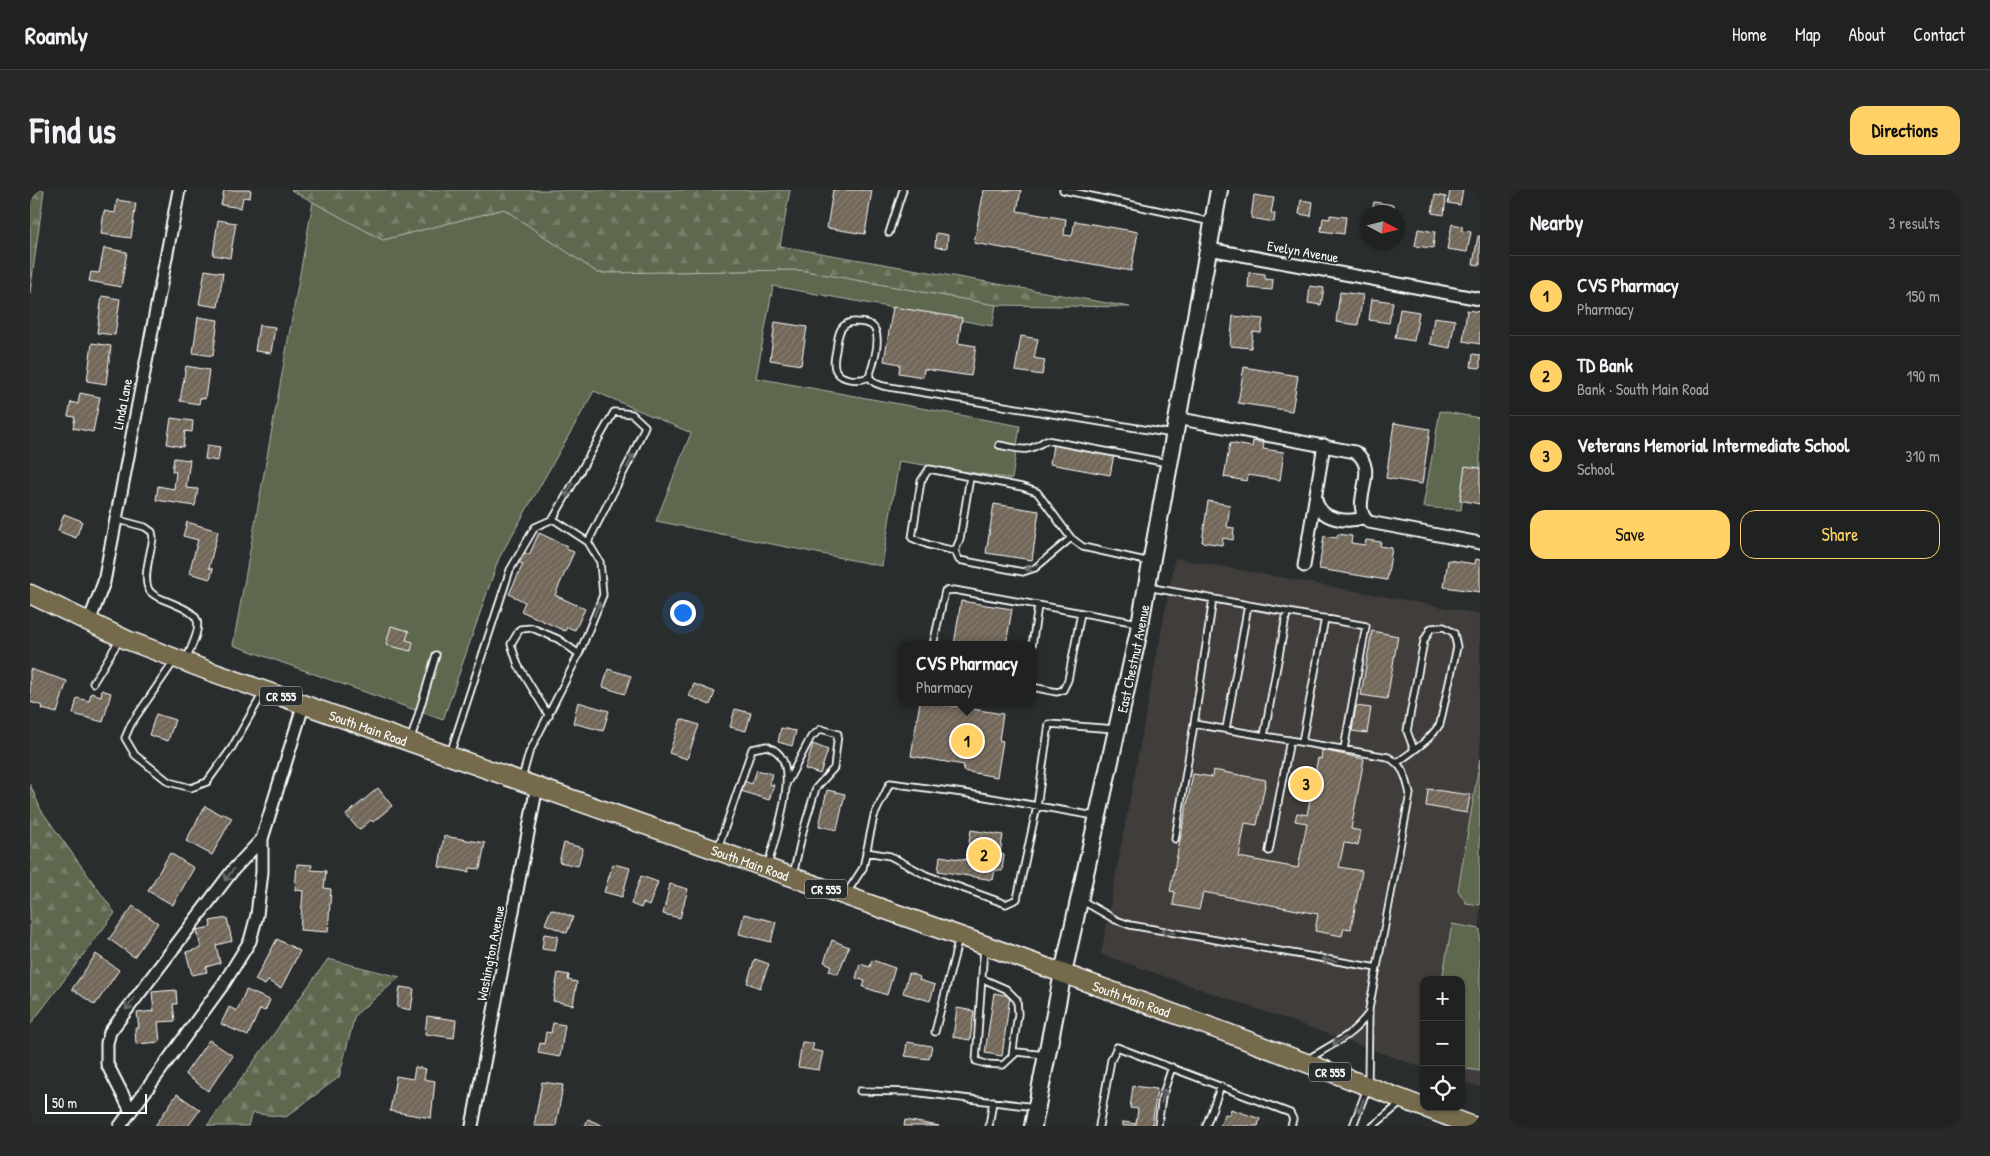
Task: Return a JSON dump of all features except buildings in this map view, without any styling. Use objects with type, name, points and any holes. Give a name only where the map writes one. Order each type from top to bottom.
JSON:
[{"type":"main road","name":"South Main Road","points":[[30,594],[121,637],[181,660],[1063,973],[1473,1126]]},
{"type":"street","name":"Linda Lane","points":[[89,622],[104,582],[179,190]]},
{"type":"street","name":"East Chestnut Avenue","points":[[1033,1126],[1063,973],[1140,624],[1173,434],[1219,190]]},
{"type":"street","name":"Evelyn Avenue","points":[[1209,249],[1480,299]]},
{"type":"street","points":[[1176,418],[1355,452],[1364,461],[1366,468],[1361,509],[1363,518],[1369,522],[1480,544]]},
{"type":"street","points":[[1304,566],[1324,446]]},
{"type":"street","points":[[1316,496],[1318,508],[1328,516],[1354,520],[1363,518]]},
{"type":"street","points":[[120,1126],[224,983],[250,941],[257,915],[262,872],[262,839],[304,704]]},
{"type":"street","name":"Washington Avenue","points":[[472,1126],[529,783]]},
{"type":"street","points":[[131,1111],[107,1064],[107,1043],[110,1032],[233,870],[262,839]]},
{"type":"lane","points":[[889,233],[903,190]]},
{"type":"lane","points":[[1063,190],[1214,222]]},
{"type":"lane","points":[[860,322],[876,329],[878,335],[875,356],[869,377],[863,380],[850,378],[837,373],[834,367],[838,332],[847,323],[860,322]]},
{"type":"lane","points":[[869,377],[875,383],[883,386],[1173,434]]},
{"type":"lane","points":[[450,755],[510,570],[534,527],[552,519],[614,412],[632,414],[645,426],[632,456],[588,542]]},
{"type":"lane","points":[[999,445],[1033,449],[1046,440],[1168,463]]},
{"type":"lane","points":[[955,551],[929,545],[912,538],[921,481],[929,469],[1022,487],[1037,492],[1071,538],[1083,547],[1150,562]]},
{"type":"lane","points":[[970,477],[960,539],[955,551],[959,560],[1024,572],[1040,563],[1071,538]]},
{"type":"lane","points":[[115,519],[145,527],[152,532],[153,538],[146,579],[148,589],[156,597],[189,610],[197,617],[199,626],[181,660],[131,724],[126,738],[135,755],[169,782],[191,788],[207,782],[231,749],[265,690]]},
{"type":"lane","points":[[529,783],[529,753],[579,654],[603,595],[600,562],[588,542],[552,519]]},
{"type":"lane","points":[[1146,587],[1366,626],[1344,749]]},
{"type":"lane","points":[[934,641],[945,591],[954,590],[1140,624]]},
{"type":"lane","points":[[1175,839],[1213,599]]},
{"type":"lane","points":[[1226,729],[1248,605]]},
{"type":"lane","points":[[1033,641],[1038,606]]},
{"type":"lane","points":[[1264,736],[1287,612]]},
{"type":"lane","points":[[1036,688],[1058,692],[1063,690],[1068,680],[1081,613]]},
{"type":"lane","points":[[1302,742],[1325,618]]},
{"type":"lane","points":[[1398,762],[1414,750],[1434,734],[1440,724],[1457,648],[1454,633],[1444,626],[1431,628],[1424,641],[1408,731],[1414,750]]},
{"type":"lane","points":[[549,716],[518,665],[511,644],[520,629],[532,628],[558,639],[579,654]]},
{"type":"lane","points":[[93,683],[121,637]]},
{"type":"lane","points":[[411,741],[436,655]]},
{"type":"lane","points":[[866,852],[890,856],[926,875],[1006,904],[1017,899],[1037,806],[1049,724],[1117,729]]},
{"type":"lane","points":[[1194,724],[1388,756],[1398,762],[1406,776],[1410,794],[1369,1013],[1368,1086],[1354,1126]]},
{"type":"lane","points":[[788,781],[811,737],[821,729],[838,734],[834,768],[816,788],[792,877]]},
{"type":"lane","points":[[1269,851],[1290,740]]},
{"type":"lane","points":[[717,850],[752,749],[767,746],[779,752],[786,767],[788,781],[786,798],[767,868]]},
{"type":"lane","points":[[845,896],[863,868],[874,816],[890,783],[963,793],[1097,816]]},
{"type":"lane","points":[[1079,898],[1130,926],[1376,968]]},
{"type":"lane","points":[[935,1032],[959,936]]},
{"type":"lane","points":[[984,945],[976,1061],[1003,1066],[1020,1051],[1047,1055]]},
{"type":"lane","points":[[983,979],[1006,989],[1017,1000],[1018,1008],[1012,1057]]},
{"type":"lane","points":[[1304,1062],[1348,1036],[1369,1013]]},
{"type":"lane","points":[[1099,1126],[1111,1060],[1118,1047],[1290,1113],[1293,1119],[1291,1126]]},
{"type":"lane","points":[[1158,1126],[1162,1097],[1172,1067]]},
{"type":"lane","points":[[1206,1126],[1222,1086]]},
{"type":"lane","points":[[860,1091],[912,1092],[1037,1108]]},
{"type":"lane","points":[[1373,1126],[1404,1100]]},
{"type":"lane","points":[[989,1126],[993,1101]]},
{"type":"shaded area","points":[[1175,558],[1480,614],[1480,1087],[1465,1082],[1465,976],[1420,976],[1420,1067],[1101,954]]},
{"type":"green space","points":[[30,190],[44,190],[30,293]]},
{"type":"green space","points":[[291,190],[790,190],[780,246],[1130,307],[996,305],[800,270],[598,273],[504,209],[383,240]]},
{"type":"green space","points":[[313,202],[383,240],[504,209],[598,273],[800,270],[996,305],[992,326],[773,286],[756,378],[1020,426],[1012,479],[899,461],[882,566],[656,521],[691,433],[594,391],[499,558],[443,720],[233,645]]},
{"type":"green space","points":[[1440,411],[1480,418],[1480,469],[1466,468],[1461,510],[1423,507]]},
{"type":"green space","points":[[1480,759],[1480,905],[1466,903],[1458,890]]},
{"type":"green space","points":[[30,784],[41,810],[115,913],[30,1025]]},
{"type":"green space","points":[[1452,924],[1480,929],[1480,1071],[1465,1069],[1465,976],[1443,976]]},
{"type":"green space","points":[[328,959],[400,977],[355,1015],[339,1077],[286,1117],[252,1113],[248,1126],[207,1126]]},
{"type":"place","name":"CVS Pharmacy","points":[[967,741]]},
{"type":"place","name":"Veterans Memorial Intermediate School","points":[[1306,784]]},
{"type":"place","name":"TD Bank","points":[[984,855]]}]
